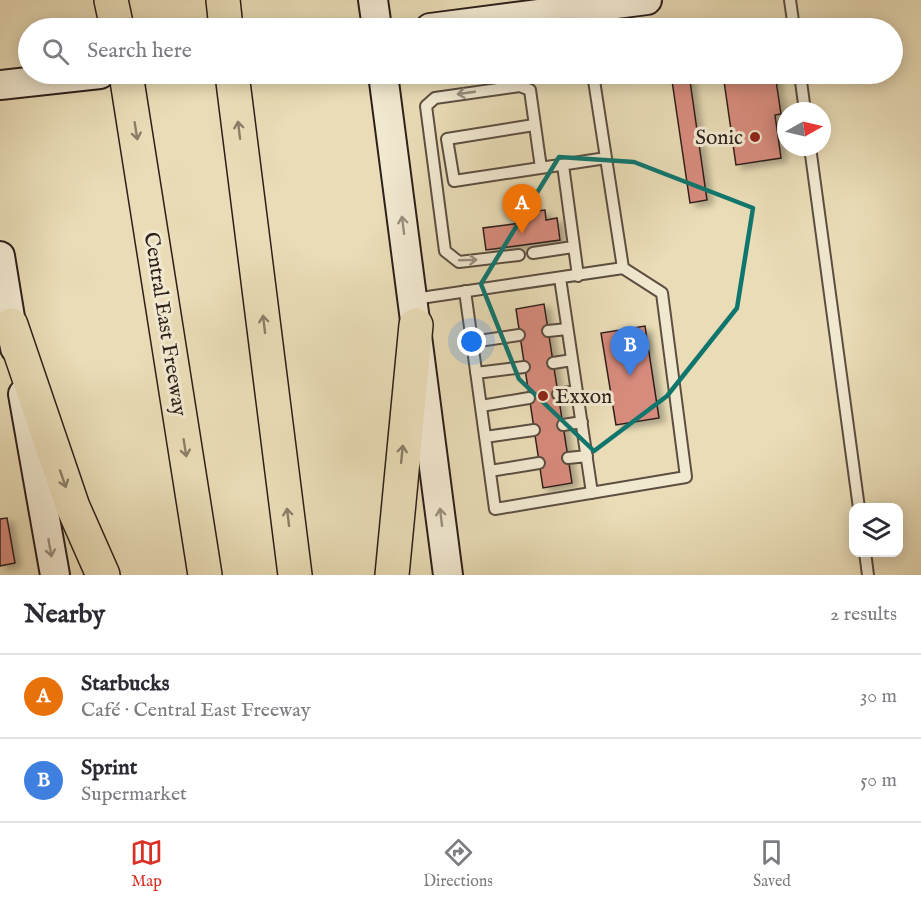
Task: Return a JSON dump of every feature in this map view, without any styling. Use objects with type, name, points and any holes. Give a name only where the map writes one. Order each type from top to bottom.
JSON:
[{"type":"highway","points":[[111,0],[115,18]]},
{"type":"highway","points":[[223,0],[225,18]]},
{"type":"highway","name":"Central East Freeway","points":[[128,84],[205,575]]},
{"type":"highway","points":[[233,84],[295,575]]},
{"type":"highway","points":[[392,575],[414,312]]},
{"type":"highway","points":[[6,325],[73,507],[104,575]]},
{"type":"street","points":[[373,0],[376,18]]},
{"type":"street","points":[[481,18],[538,7],[585,18],[647,0]]},
{"type":"street","points":[[0,86],[18,84]]},
{"type":"street","points":[[384,84],[448,575]]},
{"type":"street","points":[[0,256],[6,325],[55,575]]},
{"type":"lane","points":[[790,0],[793,18]]},
{"type":"lane","points":[[595,84],[623,268]]},
{"type":"lane","points":[[801,84],[804,102]]},
{"type":"lane","points":[[519,255],[459,262],[445,251],[426,106],[435,98],[519,86],[530,90],[541,168]]},
{"type":"lane","points":[[534,125],[447,139],[454,181],[606,158]]},
{"type":"lane","points":[[811,156],[858,503]]},
{"type":"lane","points":[[562,165],[578,276]]},
{"type":"lane","points":[[533,253],[573,246]]},
{"type":"lane","points":[[414,312],[465,291],[623,268],[662,293],[686,477],[495,509],[465,291]]},
{"type":"lane","points":[[560,278],[592,493]]},
{"type":"lane","points":[[548,332],[567,329]]},
{"type":"lane","points":[[472,342],[519,335]]},
{"type":"lane","points":[[553,363],[572,360]]},
{"type":"lane","points":[[476,373],[524,367]]},
{"type":"lane","points":[[558,394],[577,391]]},
{"type":"lane","points":[[481,406],[529,398]]},
{"type":"lane","points":[[563,425],[582,422]]},
{"type":"lane","points":[[485,437],[534,430]]},
{"type":"lane","points":[[568,459],[586,456]]},
{"type":"lane","points":[[490,471],[539,463]]},
{"type":"lane","points":[[866,557],[868,575]]},
{"type":"highlighted area","points":[[559,157],[634,162],[753,208],[737,308],[667,396],[594,451],[519,379],[481,284]]},
{"type":"building","points":[[672,84],[690,84],[707,200],[690,203]]},
{"type":"building","name":"Sonic","points":[[724,84],[776,84],[779,102],[777,102],[777,115],[775,115],[777,156],[781,158],[736,165]]},
{"type":"building","points":[[545,210],[546,220],[557,218],[560,240],[486,250],[483,228],[521,223],[519,213]]},
{"type":"building","name":"Exxon","points":[[544,304],[572,483],[543,488],[516,309]]},
{"type":"building","points":[[645,326],[659,418],[616,425],[601,333]]},
{"type":"building","points":[[7,518],[15,563],[0,566],[0,519]]},
{"type":"place","name":"Sonic","points":[[755,137]]},
{"type":"place","name":"Starbucks","points":[[522,234]]},
{"type":"place","name":"Sprint","points":[[630,376]]},
{"type":"place","name":"Exxon","points":[[543,396]]}]
